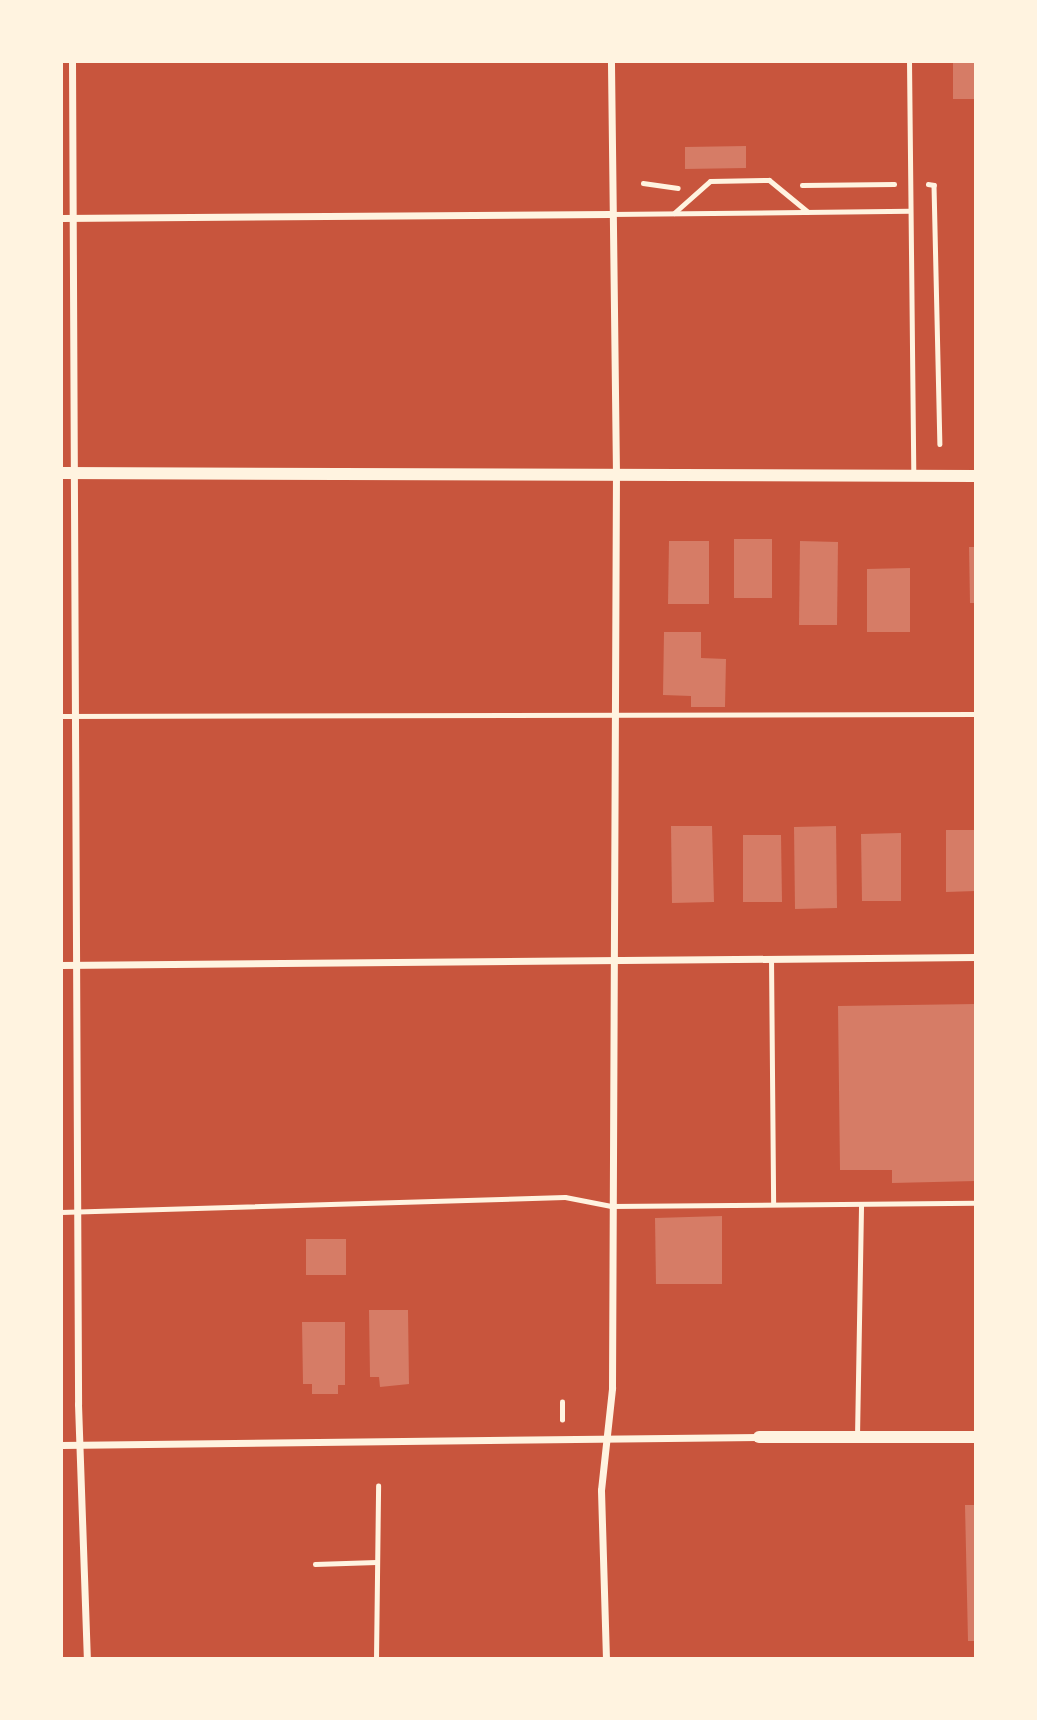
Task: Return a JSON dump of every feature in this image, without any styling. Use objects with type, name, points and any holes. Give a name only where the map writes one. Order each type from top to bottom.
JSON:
[{"type":"street","points":[[72,61],[87,1659]]},
{"type":"street","points":[[606,1659],[601,1490],[608,1438],[616,474],[610,214],[611,61]]},
{"type":"street","points":[[61,218],[610,214]]},
{"type":"street","points":[[61,473],[976,477]]},
{"type":"street","points":[[61,965],[610,958],[976,957]]},
{"type":"street","points":[[61,1445],[608,1438],[976,1437]]},
{"type":"lane","points":[[909,61],[913,475]]},
{"type":"lane","points":[[674,213],[710,181],[769,180],[808,212]]},
{"type":"lane","points":[[610,214],[910,211]]},
{"type":"lane","points":[[61,716],[612,718],[976,714]]},
{"type":"lane","points":[[771,958],[773,1204]]},
{"type":"lane","points":[[61,1212],[565,1198],[611,1206],[976,1203]]},
{"type":"lane","points":[[858,1437],[861,1204]]},
{"type":"path","points":[[933,185],[940,444]]},
{"type":"path","points":[[562,1402],[562,1420]]},
{"type":"path","points":[[315,1563],[381,1562],[378,1486]]},
{"type":"path","points":[[374,1562],[376,1659]]},
{"type":"building","points":[[953,61],[976,61],[976,99],[953,99]]},
{"type":"building","points":[[746,146],[746,168],[685,169],[685,147]]},
{"type":"building","points":[[734,539],[772,539],[772,598],[734,598]]},
{"type":"building","points":[[669,541],[709,541],[709,604],[668,604]]},
{"type":"building","points":[[800,541],[838,542],[837,625],[799,625]]},
{"type":"building","points":[[969,547],[976,547],[976,603],[970,603]]},
{"type":"building","points":[[910,568],[910,632],[867,632],[867,569]]},
{"type":"building","points":[[664,632],[701,632],[701,658],[726,659],[725,707],[691,707],[691,696],[663,695]]},
{"type":"building","points":[[671,826],[712,826],[714,902],[672,903]]},
{"type":"building","points":[[836,826],[837,908],[795,909],[794,827]]},
{"type":"building","points":[[946,830],[976,830],[976,891],[946,892]]},
{"type":"building","points":[[901,833],[901,901],[862,901],[861,834]]},
{"type":"building","points":[[743,835],[781,835],[782,902],[743,902]]},
{"type":"building","points":[[976,1004],[976,1181],[892,1183],[892,1170],[840,1170],[838,1006]]},
{"type":"building","points":[[722,1216],[722,1284],[656,1284],[655,1218]]},
{"type":"building","points":[[306,1239],[346,1239],[346,1275],[306,1275]]},
{"type":"building","points":[[369,1310],[408,1310],[409,1384],[380,1387],[379,1377],[370,1377]]},
{"type":"building","points":[[302,1322],[345,1322],[345,1385],[338,1385],[338,1394],[312,1394],[312,1384],[303,1384]]},
{"type":"building","points":[[965,1505],[976,1505],[976,1641],[968,1641]]}]
